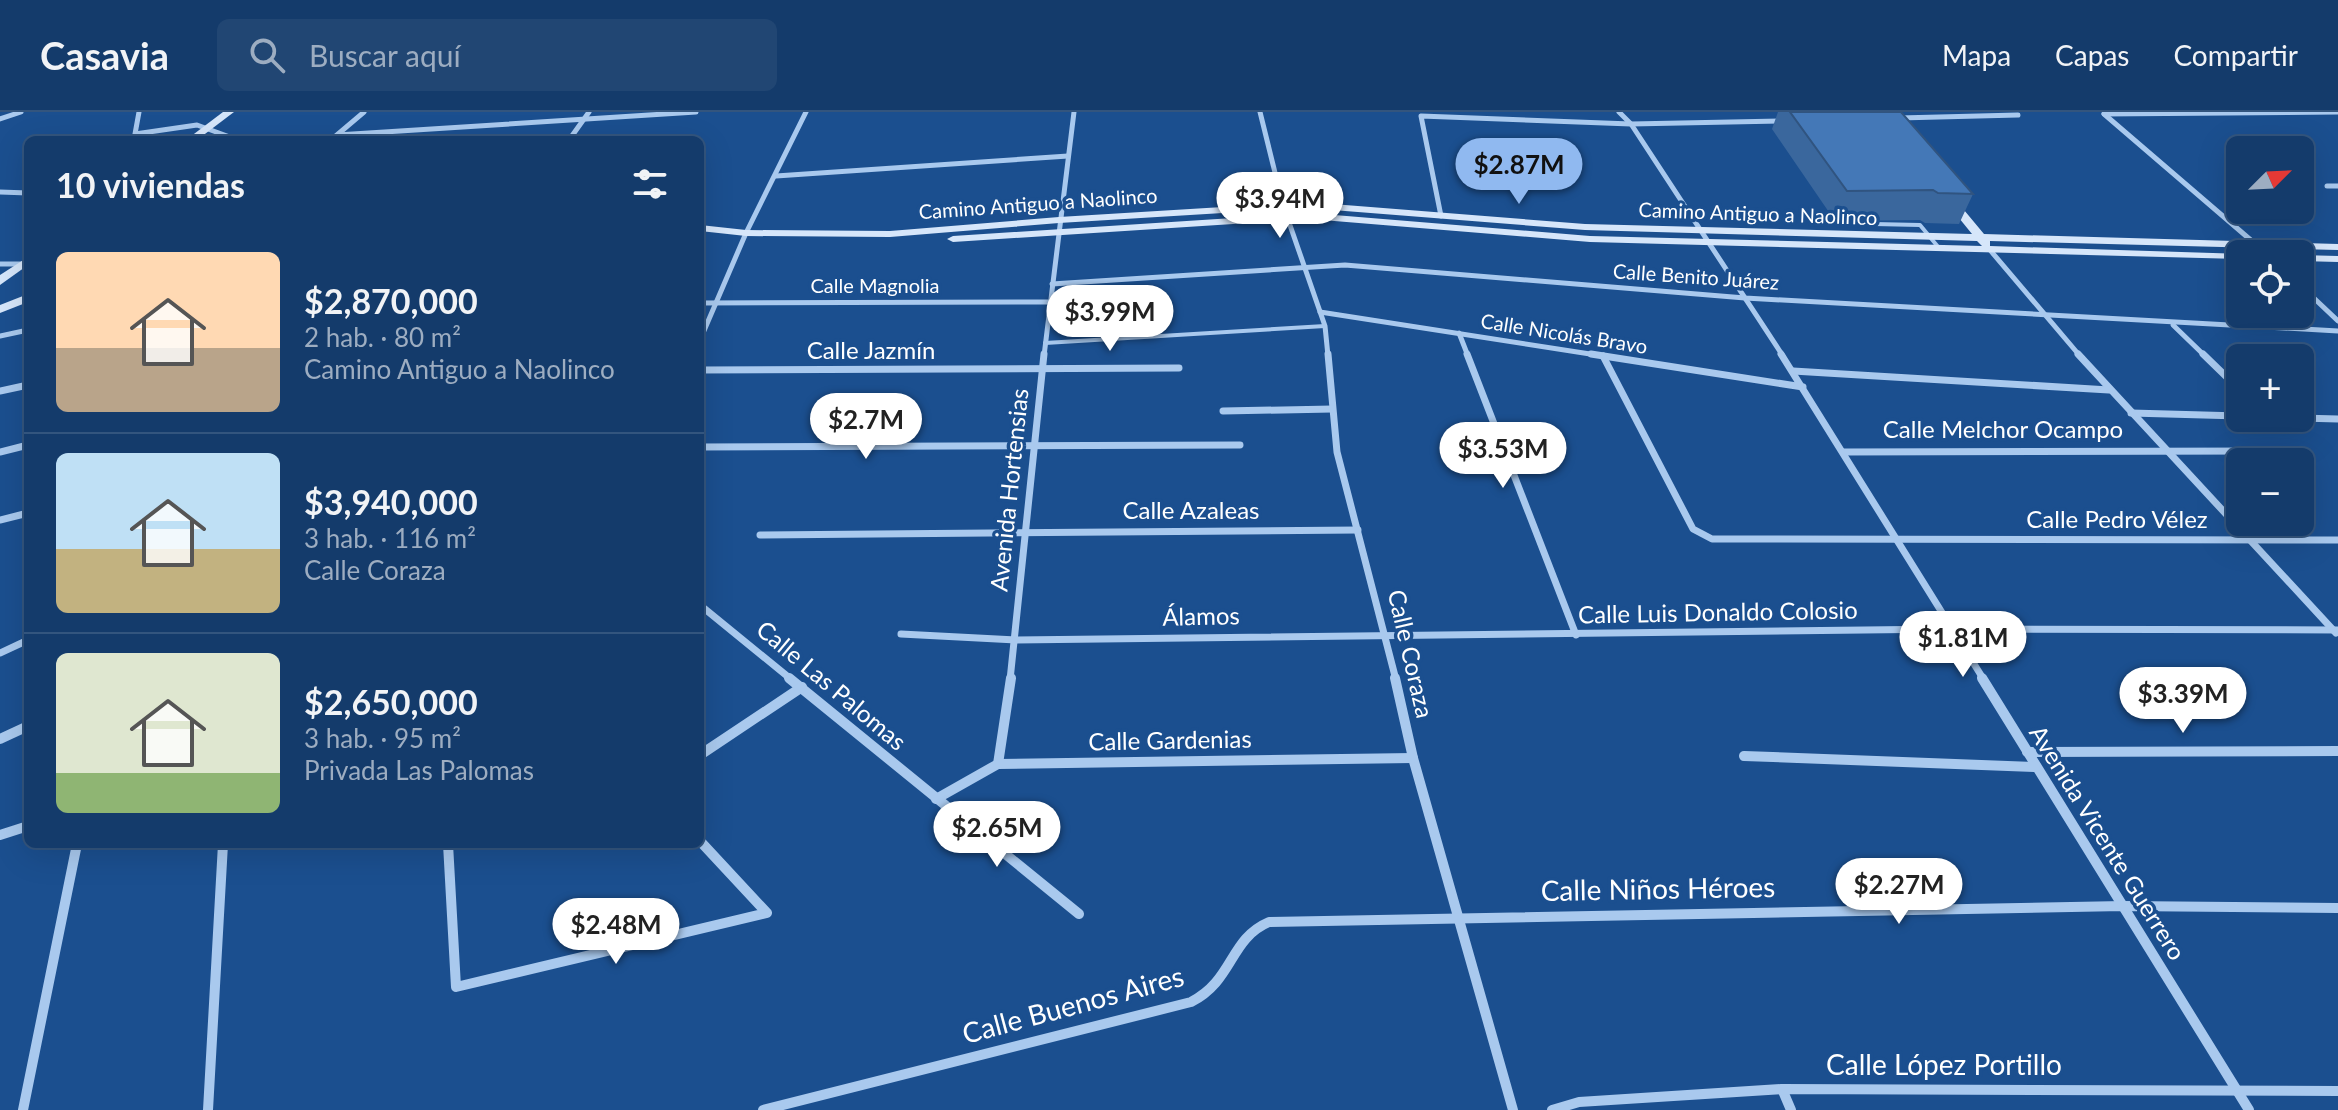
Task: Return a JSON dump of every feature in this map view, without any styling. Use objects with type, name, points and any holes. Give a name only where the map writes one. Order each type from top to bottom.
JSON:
[{"type":"main road","points":[[196,136],[229,112]]},
{"type":"main road","points":[[1944,193],[1990,250]]},
{"type":"main road","name":"Camino Antiguo a Naolinco","points":[[704,238],[890,234],[1059,220],[1285,211],[1441,216],[1538,225],[1703,231],[2226,244]]},
{"type":"main road","name":"Camino Antiguo a Naolinco","points":[[704,229],[744,238],[888,243],[1057,233],[1285,211],[1531,237],[2226,256]]},
{"type":"main road","name":"Camino Antiguo a Naolinco","points":[[2314,246],[2338,247]]},
{"type":"main road","points":[[2314,258],[2338,259]]},
{"type":"main road","points":[[0,281],[24,263]]},
{"type":"main road","points":[[0,309],[24,300]]},
{"type":"street","points":[[0,119],[21,112]]},
{"type":"street","points":[[139,112],[135,134],[189,126],[208,127],[229,136]]},
{"type":"street","points":[[337,135],[364,112]]},
{"type":"street","points":[[572,136],[589,112]]},
{"type":"street","points":[[337,135],[696,112]]},
{"type":"street","points":[[704,332],[744,238],[806,112]]},
{"type":"street","name":"Avenida Hortensias","points":[[998,764],[1016,640],[1033,445],[1074,112]]},
{"type":"street","name":"Calle Coraza","points":[[1260,112],[1285,211],[1325,326],[1337,452],[1386,635],[1413,758],[1513,1110]]},
{"type":"street","name":"Avenida Vicente Guerrero","points":[[1619,112],[1631,124],[1703,231],[1793,371],[2249,1110]]},
{"type":"street","points":[[2103,113],[2338,112]]},
{"type":"street","points":[[2103,113],[2251,240]]},
{"type":"street","points":[[1894,118],[2018,115]]},
{"type":"street","points":[[1441,216],[1421,116],[1631,124],[1786,121]]},
{"type":"street","points":[[776,176],[1068,156]]},
{"type":"street","points":[[2327,186],[2338,186]]},
{"type":"street","points":[[0,192],[24,193]]},
{"type":"street","points":[[1990,250],[2109,390],[2336,632]]},
{"type":"street","points":[[0,264],[24,262]]},
{"type":"street","name":"Calle Benito Juárez","points":[[1052,284],[1303,265],[1345,265],[1745,298],[2338,331]]},
{"type":"street","points":[[2314,298],[2338,320]]},
{"type":"street","name":"Calle Magnolia","points":[[704,303],[1050,302]]},
{"type":"street","name":"Calle Nicolás Bravo","points":[[1320,312],[1803,387]]},
{"type":"street","points":[[2172,324],[2226,376]]},
{"type":"street","points":[[0,336],[24,331]]},
{"type":"street","points":[[1459,333],[1576,635]]},
{"type":"street","name":"Calle Pedro Vélez","points":[[1603,356],[1693,529],[1701,536],[1712,539],[2338,540]]},
{"type":"street","name":"Calle Jazmín","points":[[704,370],[1179,368]]},
{"type":"street","points":[[1793,371],[2109,390]]},
{"type":"street","points":[[0,391],[24,386]]},
{"type":"street","points":[[1223,411],[1332,409]]},
{"type":"street","points":[[2131,413],[2226,416]]},
{"type":"street","points":[[2314,418],[2338,419]]},
{"type":"street","points":[[704,447],[1240,445]]},
{"type":"street","points":[[0,452],[24,446]]},
{"type":"street","name":"Calle Melchor Ocampo","points":[[1843,452],[2226,450]]},
{"type":"street","points":[[0,520],[24,514]]},
{"type":"street","name":"Calle Azaleas","points":[[760,535],[1358,530]]},
{"type":"street","name":"Calle Las Palomas","points":[[704,608],[1079,914]]},
{"type":"street","name":"Calle Luis Donaldo Colosio","points":[[1386,635],[1950,629],[2336,632]]},
{"type":"street","name":"Álamos","points":[[901,634],[1016,640],[1386,635]]},
{"type":"street","points":[[0,653],[24,642]]},
{"type":"street","points":[[704,752],[802,687]]},
{"type":"street","points":[[0,739],[24,728]]},
{"type":"street","points":[[2027,752],[2338,751]]},
{"type":"street","points":[[1744,756],[2035,767]]},
{"type":"street","name":"Calle Gardenias","points":[[936,799],[998,764],[1413,758]]},
{"type":"street","points":[[0,835],[24,827]]},
{"type":"street","points":[[448,848],[456,987],[767,913],[704,845]]},
{"type":"street","points":[[23,1110],[76,848]]},
{"type":"street","points":[[208,1110],[223,848]]},
{"type":"street","name":"Calle Niños Héroes","points":[[1460,917],[2123,906],[2338,908]]},
{"type":"street","name":"Calle Buenos Aires","points":[[763,1110],[1191,1002],[1209,993],[1243,938],[1254,927],[1269,922],[1460,917]]},
{"type":"street","points":[[1782,1089],[1791,1110]]},
{"type":"street","name":"Calle López Portillo","points":[[1552,1110],[1579,1102],[1782,1089],[2338,1091]]},
{"type":"lane","points":[[1883,236],[1892,248]]},
{"type":"lane","points":[[1930,237],[1940,249]]},
{"type":"lane","points":[[1045,343],[1325,326]]},
{"type":"building","points":[[1790,112],[1901,112],[1973,194],[1938,193],[1933,190],[1847,191]]}]
